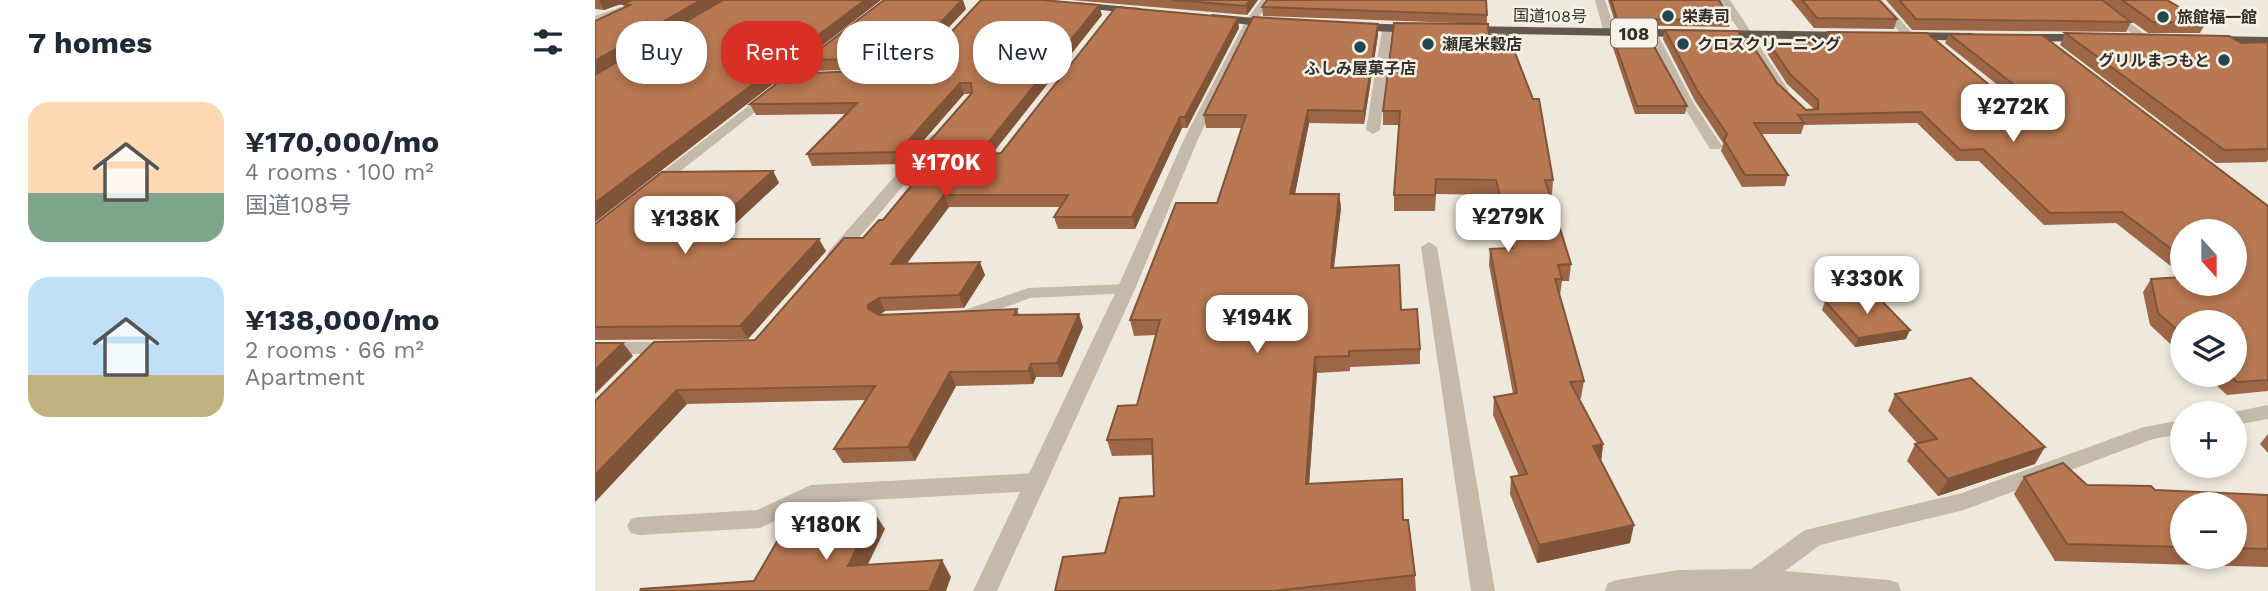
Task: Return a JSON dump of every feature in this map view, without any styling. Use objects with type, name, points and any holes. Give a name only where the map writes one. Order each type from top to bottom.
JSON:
[{"type":"highway","points":[[1065,5],[1156,12]]},
{"type":"highway","points":[[1196,17],[1285,24]]},
{"type":"highway","points":[[1333,27],[1431,30]]},
{"type":"highway","name":"国道108号","points":[[1445,30],[1868,36]]},
{"type":"highway","points":[[1896,36],[2152,39]]},
{"type":"highway","points":[[2204,40],[2268,41]]},
{"type":"street","points":[[595,20],[652,0]]},
{"type":"street","points":[[985,591],[1126,289],[1192,137],[1250,22],[1266,0]]},
{"type":"street","points":[[1600,0],[1610,33]]},
{"type":"street","points":[[1725,0],[1780,88],[1789,97]]},
{"type":"street","points":[[1875,0],[1909,36]]},
{"type":"street","points":[[2091,0],[2152,39]]},
{"type":"street","points":[[1107,19],[1116,8]]},
{"type":"street","points":[[1373,130],[1387,29]]},
{"type":"street","points":[[1651,33],[1715,146]]},
{"type":"street","points":[[1927,37],[1947,53]]},
{"type":"street","points":[[2040,38],[2062,55]]},
{"type":"street","points":[[823,54],[837,43]]},
{"type":"street","points":[[639,197],[783,84]]},
{"type":"street","points":[[826,265],[943,130]]},
{"type":"street","points":[[1429,247],[1483,591]]},
{"type":"street","points":[[940,318],[967,317],[1028,293],[1126,289]]},
{"type":"street","points":[[595,348],[692,348]]},
{"type":"street","points":[[638,366],[655,348]]},
{"type":"street","points":[[2247,416],[2268,412]]},
{"type":"street","points":[[1756,579],[1813,537],[1964,501],[2151,432],[2170,429]]},
{"type":"street","points":[[639,526],[760,519],[811,494],[1036,482]]},
{"type":"street","points":[[1617,591],[1678,581],[1756,579],[1889,591]]},
{"type":"building","points":[[632,0],[701,0],[665,21],[616,21],[616,49],[595,61],[595,21],[630,5],[623,4]]},
{"type":"building","points":[[723,0],[865,0],[823,32],[823,21],[721,21],[721,84],[753,84],[595,203],[595,75],[616,63],[616,84],[707,84],[707,21],[687,21]]},
{"type":"building","points":[[884,0],[962,0],[942,21],[857,21]]},
{"type":"building","points":[[981,0],[1042,0],[1099,5],[1072,39],[1072,21],[973,21],[973,84],[1035,84],[987,144],[989,154],[1001,153],[1055,84],[1072,84],[1072,63],[1116,7],[1238,18],[1185,117],[1180,117],[1132,217],[1054,217],[1068,195],[944,195],[891,264],[980,262],[959,295],[879,298],[868,305],[868,309],[879,315],[1017,309],[1014,315],[1079,314],[1057,363],[1031,364],[1028,371],[950,372],[908,447],[834,449],[875,386],[677,390],[595,475],[595,401],[654,342],[755,340],[844,238],[863,238],[879,220],[883,220],[940,151],[921,151],[972,93],[971,83],[960,83],[898,152],[807,154],[857,103],[750,104],[776,84],[823,84],[823,73],[837,72],[837,84],[959,84],[959,24]]},
{"type":"building","points":[[1173,0],[1250,0],[1246,6]]},
{"type":"building","points":[[1267,0],[1486,0],[1487,15],[1262,7]]},
{"type":"building","points":[[1611,0],[1719,0],[1730,20],[1617,19]]},
{"type":"building","points":[[1802,0],[1879,0],[1897,19],[1817,18]]},
{"type":"building","points":[[1899,0],[2102,0],[2131,22],[1916,19]]},
{"type":"building","points":[[2122,0],[2167,0],[2206,23],[2153,22]]},
{"type":"building","points":[[1253,17],[1378,24],[1364,111],[1308,110],[1290,194],[1339,194],[1331,268],[1399,265],[1401,310],[1417,309],[1420,349],[1349,351],[1349,356],[1315,357],[1306,484],[1402,479],[1403,520],[1408,520],[1415,575],[1273,591],[1055,591],[1063,557],[1105,553],[1120,498],[1154,496],[1152,439],[1107,440],[1118,406],[1137,405],[1160,320],[1130,320],[1176,203],[1217,203],[1246,115],[1204,115]]},
{"type":"building","points":[[1394,23],[1488,24],[1489,35],[1508,35],[1533,99],[1539,99],[1553,180],[1545,180],[1571,264],[1558,265],[1562,279],[1555,279],[1584,381],[1570,382],[1603,444],[1593,446],[1634,525],[1539,545],[1511,477],[1527,474],[1494,397],[1517,393],[1490,249],[1513,248],[1496,180],[1436,179],[1435,195],[1394,195],[1400,111],[1383,111]]},
{"type":"building","points":[[1665,30],[1738,31],[1745,43],[1751,43],[1777,83],[1806,110],[1818,109],[1818,100],[1790,74],[1769,43],[1836,42],[1828,32],[1927,33],[2005,98],[2016,98],[2019,96],[2018,88],[1949,34],[2042,35],[2268,206],[2268,380],[2247,381],[2247,310],[2170,310],[2170,324],[2158,313],[2151,279],[2170,278],[2170,296],[2247,296],[2247,219],[2170,219],[2170,248],[2122,212],[2050,213],[1983,149],[1960,150],[1921,112],[1798,115],[1804,123],[1754,123],[1788,175],[1745,175],[1724,140],[1727,134],[1697,90]]},
{"type":"building","points":[[1611,32],[1646,32],[1687,106],[1637,106]]},
{"type":"building","points":[[2065,33],[2229,36],[2241,43],[2268,42],[2268,149],[2224,150]]},
{"type":"building","points":[[837,36],[837,60],[823,60],[823,47]]},
{"type":"building","points":[[773,171],[698,239],[819,239],[740,326],[595,327],[595,224],[662,172]]},
{"type":"building","points":[[1875,294],[1910,330],[1858,338],[1825,301]]},
{"type":"building","points":[[595,343],[623,343],[595,370]]},
{"type":"building","points":[[1971,378],[2045,447],[1948,479],[1915,444],[1937,439],[1895,394]]},
{"type":"building","points":[[2063,463],[2087,485],[2151,486],[2155,490],[2200,492],[2170,492],[2170,547],[2067,544],[2024,477]]},
{"type":"building","points":[[2247,494],[2268,495],[2268,549],[2247,548]]},
{"type":"building","points":[[874,512],[848,566],[942,560],[929,591],[640,591],[754,581],[792,516]]},
{"type":"place","name":"栄寿司","points":[[1668,16]]},
{"type":"place","name":"旅館福一館","points":[[2163,17]]},
{"type":"place","name":"瀬尾米穀店","points":[[1428,44]]},
{"type":"place","name":"クロスクリーニング","points":[[1683,44]]},
{"type":"place","name":"ふしみ屋菓子店","points":[[1360,47]]},
{"type":"place","name":"グリルまつもと","points":[[2224,60]]}]
